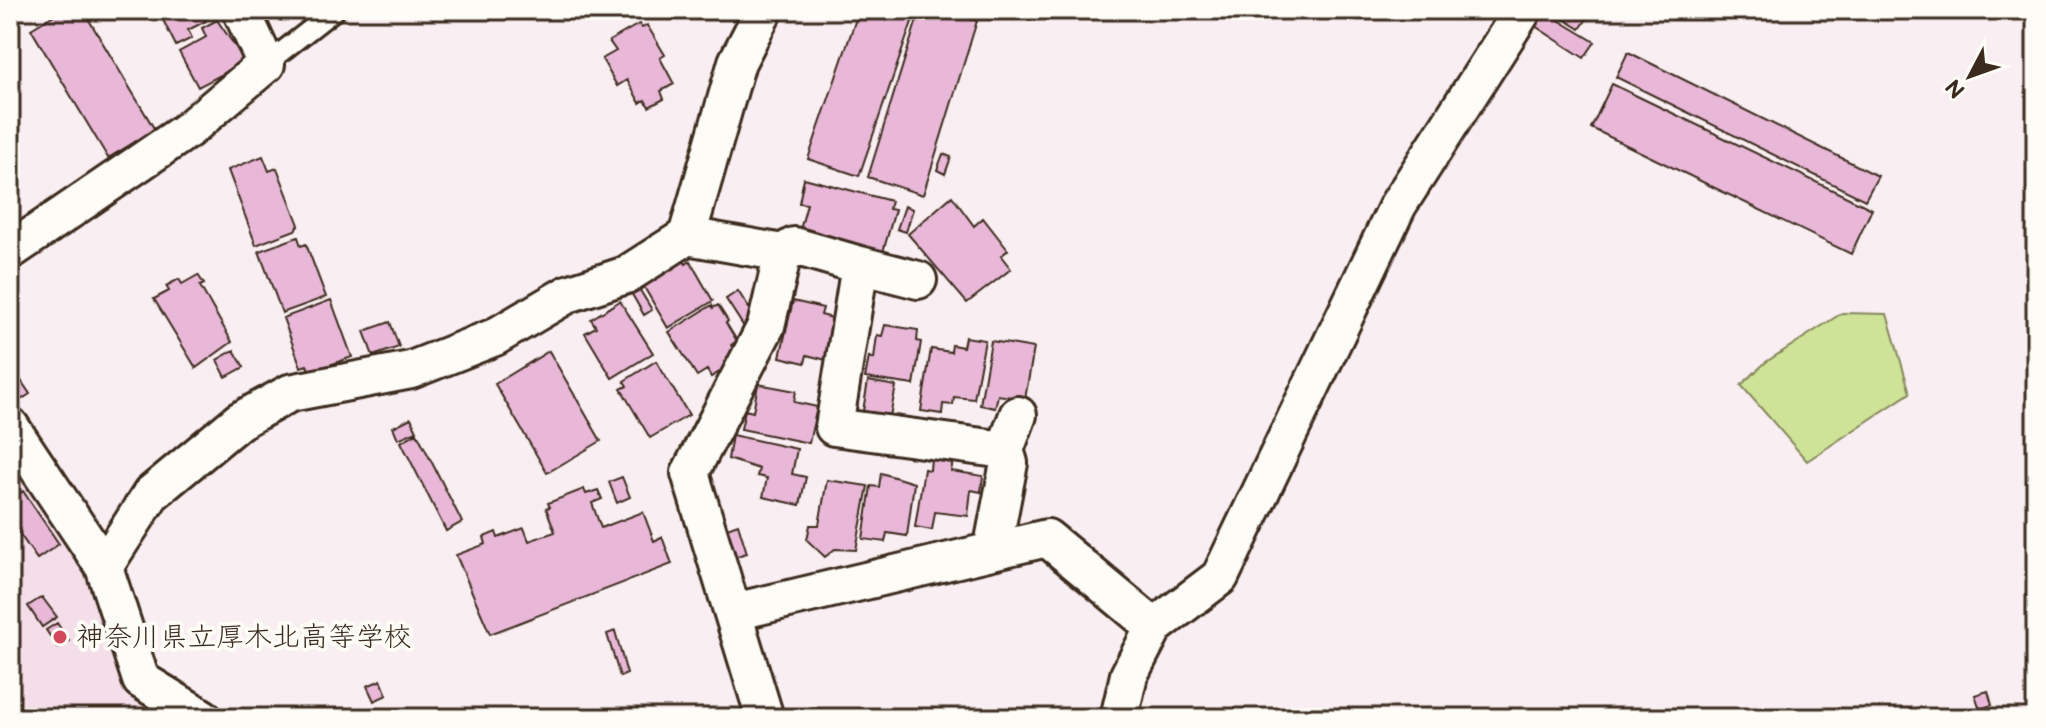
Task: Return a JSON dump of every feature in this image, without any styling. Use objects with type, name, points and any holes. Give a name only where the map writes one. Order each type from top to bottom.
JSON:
[{"type":"street","points":[[10,251],[189,129],[266,64],[241,10]]},
{"type":"street","points":[[104,567],[151,494],[239,421],[290,393],[411,370],[495,337],[568,294],[626,275],[687,236],[737,62],[764,10]]},
{"type":"street","points":[[1119,718],[1129,675],[1154,627],[1220,577],[1398,205],[1523,10]]},
{"type":"street","points":[[687,236],[783,253],[794,246],[918,280]]},
{"type":"street","points":[[765,718],[690,473],[766,326],[783,253]]},
{"type":"street","points":[[860,265],[829,441],[1005,450]]},
{"type":"street","points":[[992,551],[1009,463],[1005,450],[1018,415]]},
{"type":"street","points":[[10,426],[104,567],[141,680],[203,718]]},
{"type":"street","points":[[734,612],[1047,538],[1154,627]]},
{"type":"lane","points":[[266,64],[335,10]]},
{"type":"shaded area","name":"神奈川県立厚木北高等学校","points":[[10,450],[92,577],[126,696],[162,718],[10,718]]},
{"type":"green space","points":[[1842,313],[1887,314],[1910,393],[1807,461],[1741,385],[1766,362]]},
{"type":"building","points":[[62,10],[83,10],[155,130],[108,158],[31,29]]},
{"type":"building","points":[[158,10],[201,10],[206,21],[188,30],[192,38],[176,46]]},
{"type":"building","points":[[859,10],[916,10],[859,176],[808,159]]},
{"type":"building","points":[[920,10],[943,10],[977,21],[923,195],[868,177]]},
{"type":"building","points":[[1542,10],[1595,42],[1584,58],[1532,24]]},
{"type":"building","points":[[1550,10],[1593,10],[1580,29]]},
{"type":"building","points":[[217,20],[246,62],[198,87],[179,52],[206,37],[202,28]]},
{"type":"building","points":[[639,24],[642,28],[647,25],[665,55],[660,58],[674,84],[661,91],[664,99],[649,107],[645,100],[640,103],[627,80],[617,86],[602,59],[616,51],[609,41]]},
{"type":"building","points":[[1628,52],[1878,176],[1865,200],[1616,77]]},
{"type":"building","points":[[1612,84],[1872,209],[1851,254],[1591,128]]},
{"type":"building","points":[[943,154],[951,157],[945,174],[937,170]]},
{"type":"building","points":[[263,156],[269,171],[277,168],[299,225],[295,230],[256,245],[228,170]]},
{"type":"building","points":[[804,178],[891,201],[889,209],[895,210],[883,252],[800,230],[807,204],[799,203]]},
{"type":"building","points":[[952,196],[974,226],[983,218],[1008,250],[1001,256],[1011,269],[967,303],[908,234]]},
{"type":"building","points":[[905,206],[913,209],[906,232],[897,229]]},
{"type":"building","points":[[298,237],[301,246],[306,244],[326,297],[282,313],[259,251]]},
{"type":"building","points":[[682,259],[686,264],[690,261],[713,301],[668,328],[644,287]]},
{"type":"building","points":[[198,275],[204,284],[200,286],[232,342],[196,368],[154,299],[169,291],[166,286],[179,279],[182,284]]},
{"type":"building","points":[[638,287],[652,310],[644,315],[630,291]]},
{"type":"building","points":[[738,291],[752,313],[744,327],[726,299]]},
{"type":"building","points":[[331,300],[352,357],[310,372],[307,365],[301,367],[283,318]]},
{"type":"building","points":[[620,301],[653,353],[612,378],[585,333],[596,327],[591,319]]},
{"type":"building","points":[[793,301],[823,308],[821,315],[836,319],[826,360],[807,355],[805,363],[780,357]]},
{"type":"building","points":[[712,305],[713,308],[718,305],[728,321],[726,323],[737,341],[731,345],[736,354],[724,362],[728,367],[711,377],[707,370],[697,376],[669,332]]},
{"type":"building","points":[[390,322],[399,347],[373,356],[364,331]]},
{"type":"building","points":[[885,325],[918,330],[917,341],[921,342],[914,385],[865,378],[869,357],[874,359],[877,335],[882,336]]},
{"type":"building","points":[[965,337],[985,340],[974,399],[954,397],[953,405],[943,404],[942,414],[921,411],[931,349],[951,352],[952,345],[963,347]]},
{"type":"building","points":[[991,341],[1034,348],[1025,399],[998,395],[995,408],[980,405]]},
{"type":"building","points":[[234,350],[244,367],[226,377],[217,360]]},
{"type":"building","points":[[549,351],[601,441],[547,473],[495,384]]},
{"type":"building","points":[[656,361],[689,415],[650,438],[621,389],[627,386],[624,381]]},
{"type":"building","points":[[20,379],[30,394],[16,403],[10,385]]},
{"type":"building","points":[[868,381],[896,386],[890,416],[863,411]]},
{"type":"building","points":[[758,384],[796,391],[794,402],[817,407],[809,443],[741,429],[745,410],[753,412]]},
{"type":"building","points":[[411,418],[417,431],[398,439],[393,427]]},
{"type":"building","points":[[417,433],[462,522],[446,531],[401,442]]},
{"type":"building","points":[[732,435],[797,449],[792,474],[806,477],[800,505],[763,497],[767,478],[757,476],[759,469],[728,459]]},
{"type":"building","points":[[931,458],[953,461],[951,471],[983,476],[981,492],[971,490],[968,516],[935,512],[932,530],[915,527],[924,469],[930,470]]},
{"type":"building","points":[[881,473],[914,483],[907,536],[887,533],[885,542],[863,539],[871,486],[879,487]]},
{"type":"building","points":[[622,477],[630,497],[617,503],[609,482]]},
{"type":"building","points":[[827,480],[868,486],[856,550],[835,549],[825,557],[807,540],[810,525],[819,525]]},
{"type":"building","points":[[584,489],[586,494],[598,490],[602,499],[592,503],[601,528],[643,512],[654,541],[662,537],[672,564],[490,634],[456,555],[486,544],[484,537],[496,532],[498,538],[524,528],[529,541],[555,532],[546,508],[550,507],[548,503]]},
{"type":"building","points":[[23,491],[59,544],[37,559],[10,520],[10,499]]},
{"type":"building","points":[[738,524],[747,553],[733,557],[724,529]]},
{"type":"building","points":[[42,597],[57,617],[42,627],[28,606]]},
{"type":"building","points":[[57,623],[69,641],[58,648],[46,630]]},
{"type":"building","points":[[615,631],[627,674],[620,677],[607,634]]},
{"type":"building","points":[[381,680],[387,695],[374,701],[367,686]]},
{"type":"building","points":[[1988,691],[1992,705],[1980,709],[1975,695]]},
{"type":"place","name":"神奈川県立厚木北高等学校","points":[[60,637]]}]
